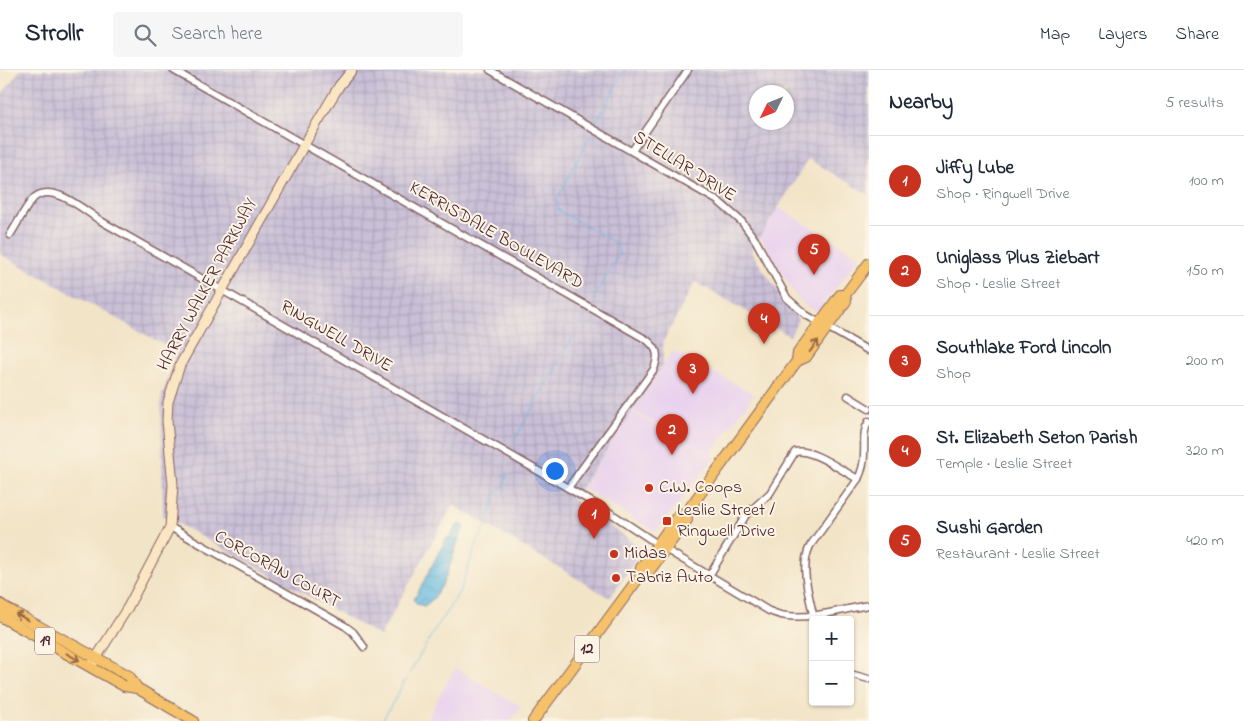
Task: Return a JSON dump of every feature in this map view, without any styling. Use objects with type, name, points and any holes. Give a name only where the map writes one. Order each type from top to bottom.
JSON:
[{"type":"main road","name":"12","points":[[533,721],[640,576],[648,574],[661,546],[687,520],[686,513],[797,361],[798,353],[824,325],[840,295],[846,295],[869,263]]},
{"type":"main road","name":"19","points":[[1,608],[96,656],[129,676],[138,688]]},
{"type":"main road","name":"19","points":[[1,608],[91,667],[124,686],[138,688],[194,721]]},
{"type":"street","name":"KERRISDALE BOULEVARD","points":[[172,70],[648,340],[657,349],[657,360],[654,369],[568,488]]},
{"type":"street","name":"HARRY WALKER PARKWAY","points":[[91,667],[96,656],[128,607],[170,527],[173,485],[167,420],[168,402],[180,365],[304,145],[339,86],[352,70]]},
{"type":"street","name":"STELLAR DRIVE","points":[[490,70],[708,195],[742,222],[756,241],[787,298],[806,315],[869,351]]},
{"type":"street","points":[[632,151],[688,70]]},
{"type":"street","name":"RINGWELL DRIVE","points":[[10,235],[34,198],[47,192],[54,193],[568,488],[769,611],[785,616],[809,617]]},
{"type":"street","points":[[848,396],[869,409]]},
{"type":"street","points":[[814,616],[806,578],[805,555],[858,479],[862,468],[866,427],[869,422]]},
{"type":"street","points":[[709,576],[746,516],[770,493],[795,452],[803,450],[815,455],[858,479]]},
{"type":"street","name":"CORCORAN COURT","points":[[170,527],[345,626],[353,632],[364,647]]},
{"type":"street","name":"RINGWELL DRIVE","points":[[818,616],[869,604]]},
{"type":"street","points":[[854,675],[869,680]]},
{"type":"shaded area","points":[[20,70],[331,70],[336,72],[338,70],[869,70],[869,195],[808,159],[751,252],[798,320],[790,336],[695,282],[663,342],[663,365],[573,500],[643,549],[610,598],[453,505],[380,636],[163,515],[161,399],[177,352],[0,254],[0,97]]},
{"type":"shaded area","points":[[779,208],[860,257],[823,304],[821,312],[807,307],[796,296],[760,237]]},
{"type":"shaded area","points":[[673,351],[754,394],[710,455],[633,411]]},
{"type":"shaded area","points":[[631,412],[714,458],[656,532],[582,488]]},
{"type":"shaded area","points":[[455,668],[521,707],[511,721],[426,721]]},
{"type":"water","points":[[459,524],[465,526],[439,591],[424,606],[417,604],[414,600],[446,539]]},
{"type":"waterway","points":[[595,124],[624,70]]},
{"type":"waterway","points":[[591,134],[557,200],[558,210],[617,245],[619,254],[593,300]]},
{"type":"waterway","points":[[514,441],[584,317]]},
{"type":"waterway","points":[[382,721],[434,631],[460,591],[476,545],[486,526],[497,491],[505,484],[507,472]]},
{"type":"place","name":"Sushi Garden","points":[[814,275]]},
{"type":"place","name":"St. Elizabeth Seton Parish","points":[[764,344]]},
{"type":"place","name":"Southlake Ford Lincoln","points":[[693,394]]},
{"type":"place","name":"Uniglass Plus Ziebart","points":[[672,455]]},
{"type":"place","name":"C.W. Coops","points":[[649,488]]},
{"type":"place","name":"Leslie Street / Ringwell Drive","points":[[667,521]]},
{"type":"place","name":"Jiffy Lube","points":[[594,539]]},
{"type":"place","name":"Midas","points":[[614,554]]},
{"type":"place","name":"Tabriz Auto","points":[[616,578]]}]
